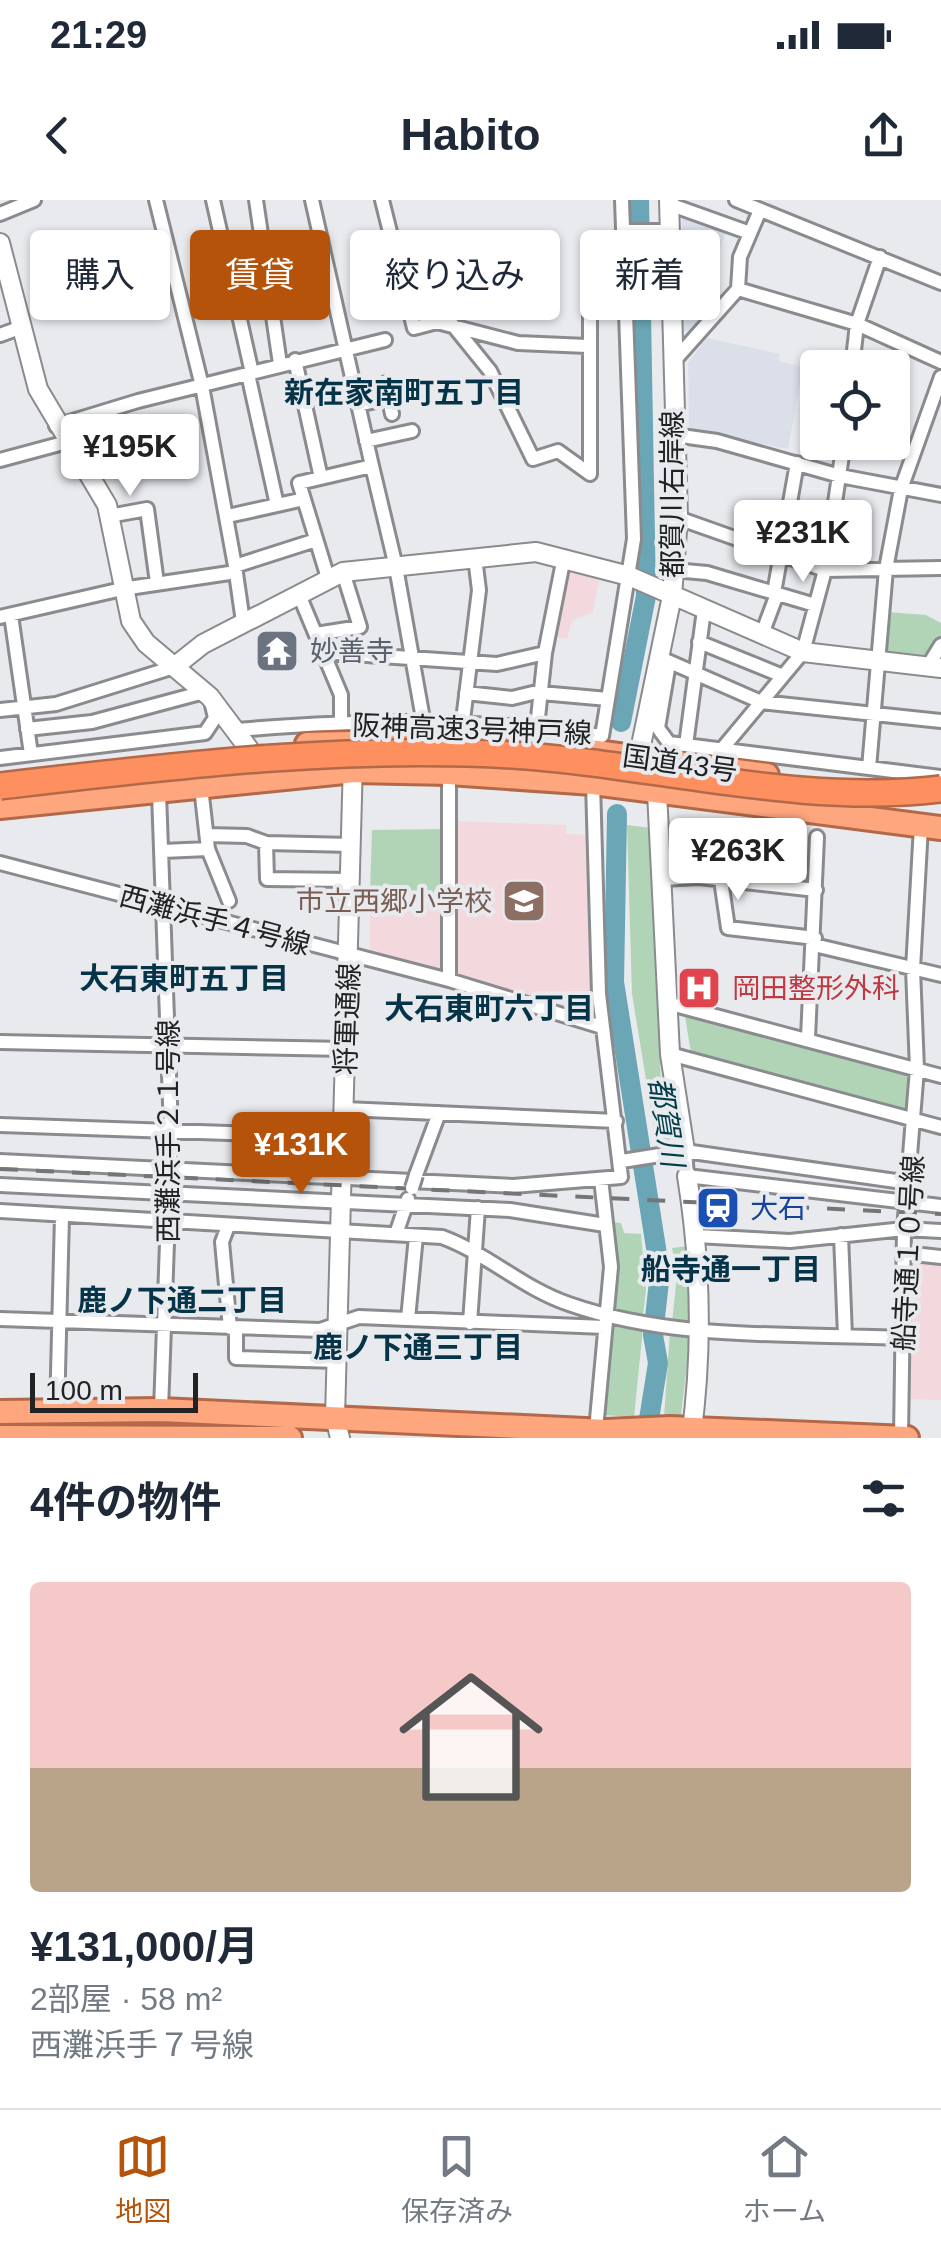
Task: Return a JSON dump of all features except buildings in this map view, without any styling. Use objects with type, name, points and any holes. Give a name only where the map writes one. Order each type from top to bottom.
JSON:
[{"type":"highway","name":"国道43号","points":[[0,778],[243,740],[346,731],[638,755],[941,802]]},
{"type":"highway","name":"阪神高速3号神戸線","points":[[0,786],[232,760],[378,752],[582,761],[804,790],[875,794],[941,789]]},
{"type":"highway","name":"阪神高速3号神戸線","points":[[0,805],[234,776],[379,766],[564,774],[835,806],[941,802]]},
{"type":"highway","name":"国道43号","points":[[0,805],[159,793],[354,771],[449,773],[593,783],[931,827]]},
{"type":"highway","points":[[0,1412],[161,1410],[334,1431],[601,1430],[904,1438]]},
{"type":"highway","points":[[0,1437],[290,1438]]},
{"type":"street","points":[[0,214],[34,200]]},
{"type":"street","points":[[156,200],[202,386],[228,516],[243,622]]},
{"type":"street","points":[[213,200],[277,505]]},
{"type":"street","points":[[256,200],[280,364]]},
{"type":"street","points":[[312,200],[396,567],[423,719]]},
{"type":"street","points":[[382,200],[414,328],[437,322],[518,343],[587,346]]},
{"type":"street","points":[[622,200],[627,230]]},
{"type":"street","points":[[736,200],[941,283]]},
{"type":"street","points":[[669,202],[750,233]]},
{"type":"street","name":"都賀川右岸線","points":[[662,230],[669,202]]},
{"type":"street","points":[[671,364],[738,289],[740,257],[760,210]]},
{"type":"street","points":[[0,243],[38,389],[62,434],[87,469],[108,516],[122,589],[138,632],[207,695],[243,740]]},
{"type":"street","points":[[854,350],[856,324],[880,257]]},
{"type":"street","points":[[738,289],[856,324],[941,362]]},
{"type":"street","points":[[452,324],[490,371],[533,460],[558,451],[590,474],[588,320]]},
{"type":"street","points":[[300,597],[341,695],[346,731],[423,719],[602,736],[632,577],[634,520],[626,320]]},
{"type":"street","name":"都賀川右岸線","points":[[638,755],[663,659],[678,518],[668,320]]},
{"type":"street","points":[[0,335],[22,327]]},
{"type":"street","points":[[0,460],[138,400],[386,340]]},
{"type":"street","points":[[296,360],[322,478]]},
{"type":"street","points":[[869,768],[886,569],[901,489],[941,377]]},
{"type":"street","points":[[358,405],[387,391],[392,414]]},
{"type":"street","points":[[366,441],[412,430]]},
{"type":"street","points":[[674,435],[717,441],[840,476],[941,495]]},
{"type":"street","points":[[87,469],[132,451]]},
{"type":"street","points":[[722,750],[803,652],[825,570],[842,460]]},
{"type":"street","points":[[762,634],[776,593],[797,463]]},
{"type":"street","points":[[316,634],[360,627],[316,540],[299,483],[372,466]]},
{"type":"street","points":[[228,516],[304,500]]},
{"type":"street","points":[[108,516],[147,509],[157,583]]},
{"type":"street","points":[[789,511],[833,517]]},
{"type":"street","points":[[678,518],[825,570],[941,568]]},
{"type":"street","points":[[31,754],[6,616],[122,589],[235,569],[316,540]]},
{"type":"street","points":[[0,710],[56,704],[174,667],[203,644],[336,575],[536,552],[632,577],[803,652],[935,667],[941,645]]},
{"type":"street","points":[[537,727],[545,653],[564,557]]},
{"type":"street","points":[[463,720],[479,590],[475,558]]},
{"type":"street","points":[[674,570],[707,573],[815,605]]},
{"type":"street","points":[[686,745],[704,610]]},
{"type":"street","points":[[699,642],[782,676]]},
{"type":"street","points":[[323,652],[496,664],[545,653]]},
{"type":"street","points":[[941,721],[761,702],[663,659],[658,728],[669,743],[941,777]]},
{"type":"street","points":[[466,693],[512,698],[541,692],[608,699]]},
{"type":"street","points":[[27,729],[92,722],[207,695]]},
{"type":"street","points":[[0,758],[205,733],[215,718],[207,695]]},
{"type":"street","name":"将軍通線","points":[[334,1431],[354,771],[346,731]]},
{"type":"street","points":[[638,755],[657,792],[670,1054],[696,1236],[701,1329],[684,1432]]},
{"type":"street","points":[[449,773],[449,980]]},
{"type":"street","points":[[0,1161],[512,1186],[621,1177],[626,1160],[602,1027],[593,783]]},
{"type":"street","points":[[201,786],[207,842],[230,902]]},
{"type":"street","name":"西灘浜手２１号線","points":[[159,793],[171,1131],[161,1410]]},
{"type":"street","name":"船寺通１０号線","points":[[904,1438],[904,1229],[917,1068],[913,969],[931,827]]},
{"type":"street","points":[[162,851],[247,836],[266,843],[352,846]]},
{"type":"street","points":[[808,1038],[817,837]]},
{"type":"street","points":[[266,843],[267,879],[351,880]]},
{"type":"street","name":"西灘浜手４号線","points":[[0,863],[449,980],[602,1027]]},
{"type":"street","points":[[662,879],[721,880],[816,890]]},
{"type":"street","points":[[721,880],[728,928],[814,941],[941,974]]},
{"type":"street","points":[[667,1003],[941,1076]]},
{"type":"street","points":[[0,1042],[346,1050]]},
{"type":"street","points":[[670,1054],[941,1127]]},
{"type":"street","points":[[345,1110],[616,1121]]},
{"type":"street","points":[[396,1234],[439,1113]]},
{"type":"street","points":[[0,1125],[344,1137]]},
{"type":"street","points":[[626,1160],[684,1151],[910,1183]]},
{"type":"street","points":[[687,1176],[941,1206]]},
{"type":"street","points":[[601,1179],[612,1268],[605,1322],[601,1430]]},
{"type":"street","points":[[0,1185],[478,1208],[606,1225]]},
{"type":"street","points":[[470,1322],[478,1208]]},
{"type":"street","points":[[0,1212],[442,1237],[475,1249],[538,1292],[605,1322]]},
{"type":"street","points":[[57,1412],[62,1216]]},
{"type":"street","points":[[228,1226],[222,1242],[236,1358],[338,1362]]},
{"type":"street","points":[[696,1236],[790,1240],[904,1229],[941,1230]]},
{"type":"street","points":[[841,1235],[845,1336]]},
{"type":"street","points":[[408,1319],[416,1236]]},
{"type":"street","points":[[904,1253],[941,1256]]},
{"type":"street","points":[[0,1319],[320,1330],[359,1317],[605,1322],[904,1338]]},
{"type":"shaded area","points":[[695,218],[727,230],[720,247],[720,230],[682,230],[682,219]]},
{"type":"shaded area","points":[[681,320],[700,320],[695,329],[681,332]]},
{"type":"shaded area","points":[[707,338],[780,354],[779,361],[800,366],[788,449],[689,429],[688,363]]},
{"type":"shaded area","points":[[568,569],[600,576],[593,612],[572,621],[567,639],[552,636]]},
{"type":"shaded area","name":"市立西郷小学校","points":[[454,821],[566,825],[566,834],[593,835],[594,1011],[587,1014],[459,977],[454,968]]},
{"type":"shaded area","points":[[370,893],[443,897],[445,967],[439,972],[370,952]]},
{"type":"shaded area","points":[[908,1258],[941,1262],[941,1400],[907,1399]]},
{"type":"green space","points":[[887,612],[926,615],[941,623],[941,639],[927,662],[885,653]]},
{"type":"green space","points":[[627,825],[651,828],[661,1083],[671,1145],[657,1147],[632,994]]},
{"type":"green space","points":[[445,829],[443,897],[370,893],[372,830]]},
{"type":"green space","points":[[684,1010],[910,1071],[912,1108],[903,1109],[691,1053]]},
{"type":"green space","points":[[613,1222],[621,1223],[624,1233],[641,1234],[646,1290],[643,1316],[614,1313],[619,1264]]},
{"type":"green space","points":[[689,1246],[690,1319],[688,1323],[672,1323],[677,1275],[672,1248]]},
{"type":"green space","points":[[614,1322],[643,1328],[634,1417],[603,1415]]},
{"type":"green space","points":[[670,1331],[690,1338],[681,1415],[664,1417]]},
{"type":"waterway","name":"都賀川","points":[[621,722],[646,596],[639,200]]},
{"type":"waterway","name":"都賀川","points":[[617,814],[614,982],[660,1273],[653,1335],[658,1363],[646,1438]]},
{"type":"railway","points":[[0,1169],[941,1214]]},
{"type":"place","name":"妙善寺","points":[[277,651]]},
{"type":"place","name":"市立西郷小学校","points":[[524,901]]},
{"type":"place","name":"岡田整形外科","points":[[699,988]]},
{"type":"place","name":"大石","points":[[718,1208]]},
{"type":"district","name":"新在家南町五丁目","points":[[404,393]]},
{"type":"district","name":"大石東町五丁目","points":[[184,979]]},
{"type":"district","name":"大石東町六丁目","points":[[489,1009]]},
{"type":"district","name":"船寺通一丁目","points":[[731,1270]]},
{"type":"district","name":"鹿ノ下通二丁目","points":[[182,1301]]},
{"type":"district","name":"鹿ノ下通三丁目","points":[[418,1348]]}]
